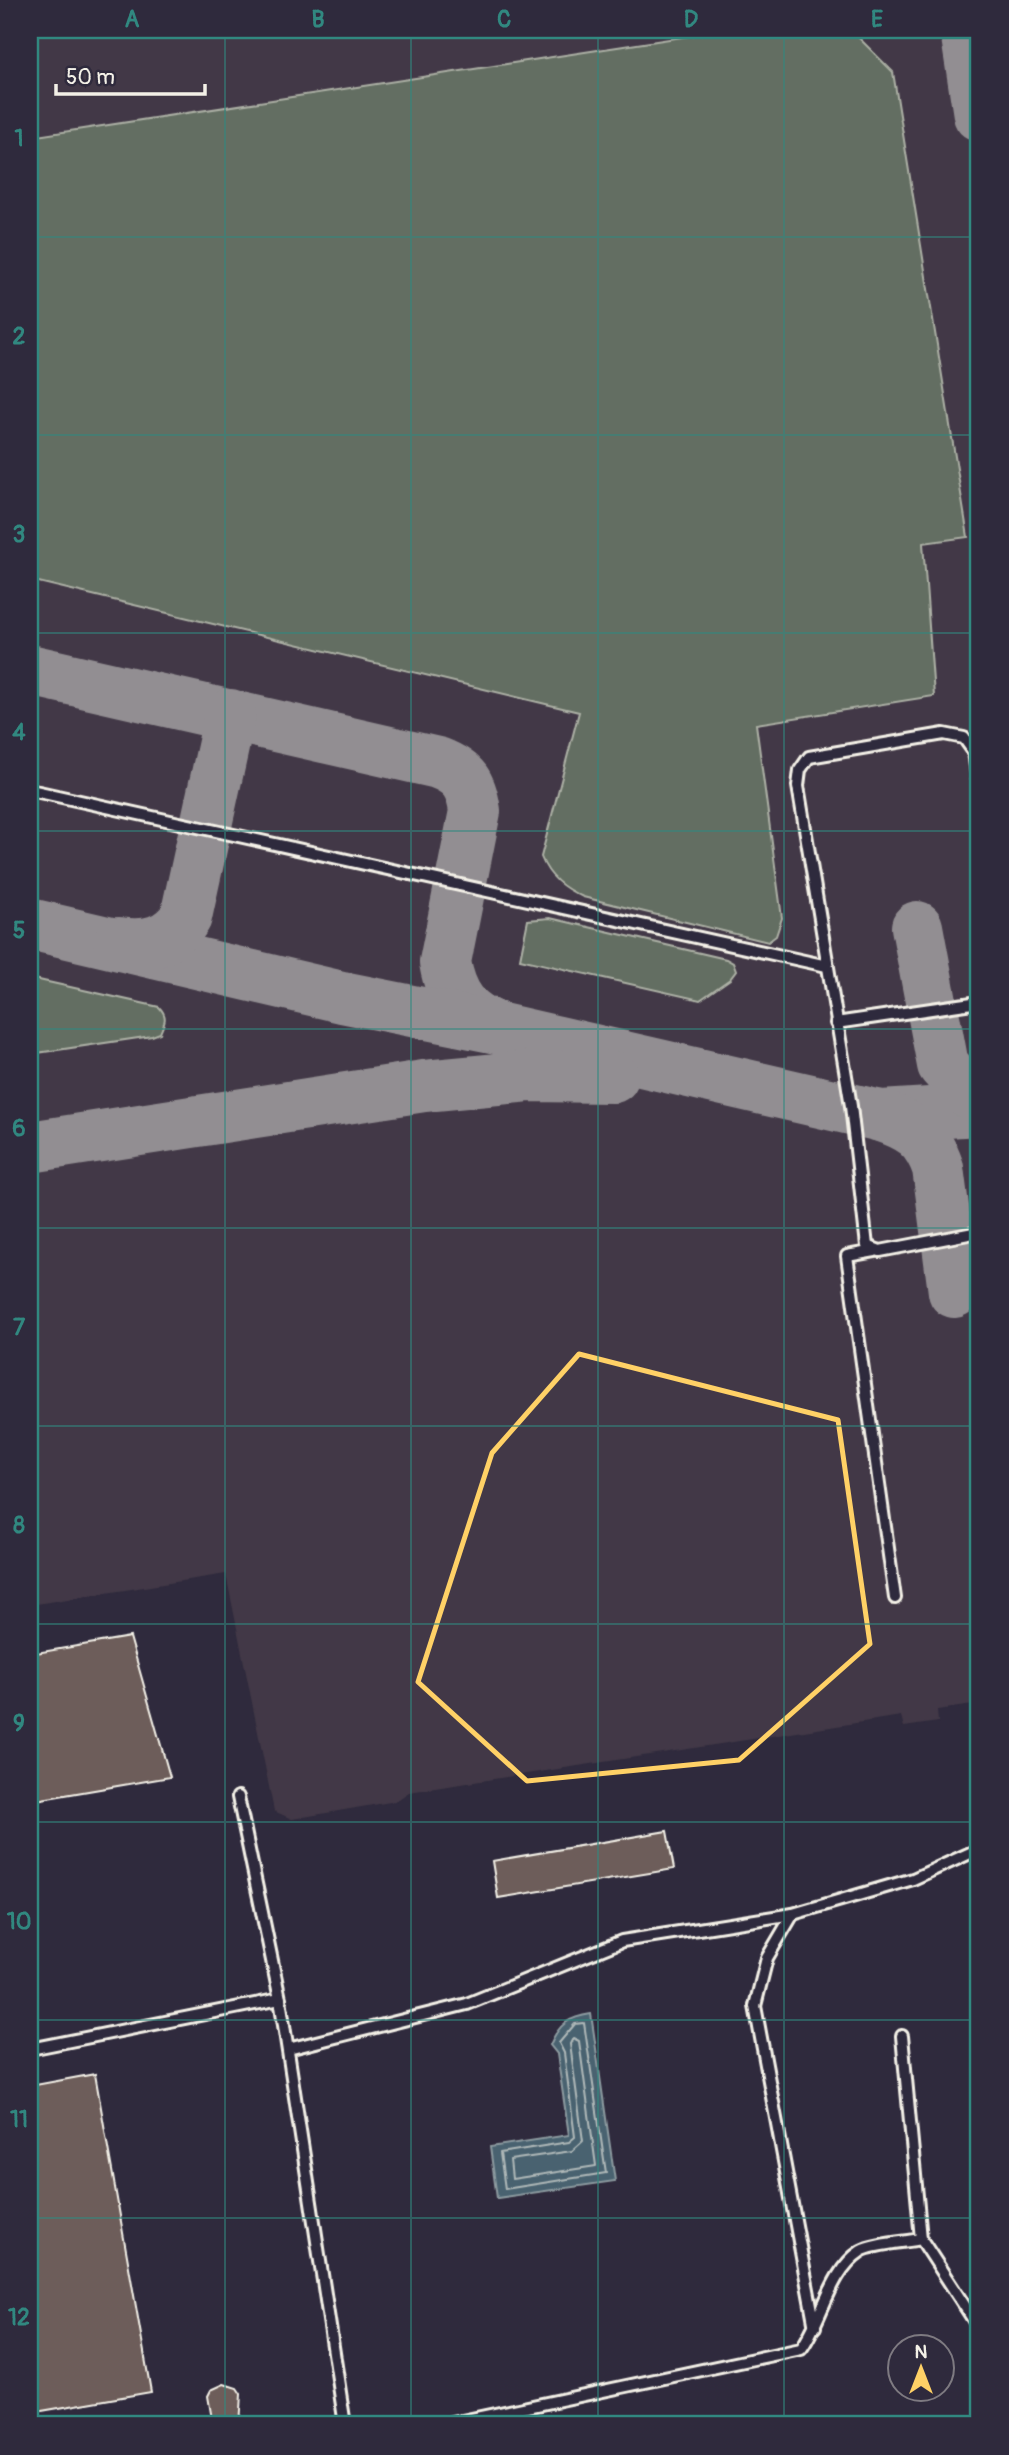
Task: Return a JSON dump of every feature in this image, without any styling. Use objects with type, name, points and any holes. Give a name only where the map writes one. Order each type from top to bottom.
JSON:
[{"type":"lane","points":[[875,1251],[867,1246],[865,1239],[851,1106],[798,786],[800,771],[809,757],[944,734],[964,738],[974,752],[979,788]]},
{"type":"lane","points":[[30,790],[827,967]]},
{"type":"lane","points":[[836,1023],[979,1002]]},
{"type":"lane","points":[[895,1598],[847,1256],[979,1232]]},
{"type":"lane","points":[[238,1797],[281,1999],[345,2425]]},
{"type":"lane","points":[[288,2049],[467,2004],[622,1941],[793,1914],[913,1879],[979,1849]]},
{"type":"lane","points":[[793,1914],[767,1958],[755,2006],[815,2330]]},
{"type":"lane","points":[[30,2049],[281,1999]]},
{"type":"lane","points":[[902,2036],[921,2239],[979,2328]]},
{"type":"lane","points":[[443,2425],[801,2349],[815,2330],[831,2286],[862,2250],[921,2239]]},
{"type":"highlighted area","points":[[579,1354],[838,1420],[870,1644],[739,1760],[527,1781],[418,1682],[492,1453]]},
{"type":"shaded area","points":[[30,30],[979,30],[979,1709],[973,1705],[937,1710],[938,1722],[904,1727],[901,1716],[409,1792],[396,1801],[292,1819],[274,1811],[226,1574],[30,1605]]},
{"type":"green space","points":[[728,30],[851,30],[893,72],[968,537],[923,543],[934,696],[756,724],[782,918],[776,936],[768,942],[583,897],[563,886],[553,876],[541,857],[579,712],[30,580],[30,137]]},
{"type":"green space","points":[[550,918],[726,959],[733,963],[736,971],[730,979],[700,1000],[520,959],[528,920]]},
{"type":"green space","points":[[30,978],[159,1007],[165,1016],[163,1026],[160,1033],[152,1036],[30,1054]]},
{"type":"water","points":[[591,2014],[615,2181],[497,2198],[490,2147],[569,2135],[557,2054],[550,2045],[566,2023]]},
{"type":"building","points":[[130,1637],[170,1777],[30,1801],[30,1654]]},
{"type":"building","points":[[667,1831],[674,1869],[498,1898],[492,1861]]},
{"type":"building","points":[[95,2074],[151,2392],[30,2413],[30,2086]]},
{"type":"building","points":[[224,2384],[237,2388],[241,2394],[239,2425],[213,2425],[208,2396],[211,2390]]},
{"type":"taxiway","points":[[966,30],[979,115]]},
{"type":"taxiway","points":[[30,670],[438,763],[460,775],[471,794],[475,811],[445,962],[451,985],[461,1004],[477,1018],[498,1028]]},
{"type":"taxiway","points":[[119,943],[157,941],[173,932],[186,917],[230,715]]},
{"type":"taxiway","points":[[30,924],[342,997],[502,1029],[881,1116],[979,1110]]},
{"type":"taxiway","points":[[917,927],[943,1065],[967,1092],[979,1099]]},
{"type":"taxiway","points":[[30,1147],[424,1086],[529,1076],[613,1077]]},
{"type":"taxiway","points":[[881,1116],[917,1134],[934,1157],[938,1168],[954,1292]]}]
